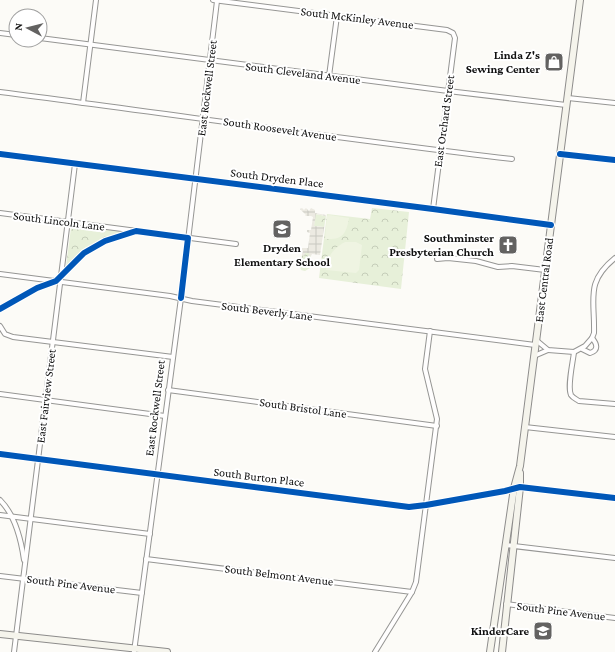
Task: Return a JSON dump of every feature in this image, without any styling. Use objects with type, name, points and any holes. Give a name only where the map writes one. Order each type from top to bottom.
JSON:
[{"type":"main road","name":"East Central Road","points":[[502,652],[513,546],[517,488],[580,0]]},
{"type":"main road","name":"East Central Road","points":[[490,652],[505,545],[517,488]]},
{"type":"main road","points":[[0,634],[134,650],[167,652]]},
{"type":"street","points":[[83,103],[96,0]]},
{"type":"street","name":"South McKinley Avenue","points":[[215,0],[447,30],[453,33]]},
{"type":"street","name":"East Rockwell Street","points":[[134,650],[181,298],[210,61],[215,0]]},
{"type":"street","points":[[329,76],[337,16]]},
{"type":"street","name":"East Orchard Street","points":[[433,209],[455,38],[453,33]]},
{"type":"street","name":"South Cleveland Avenue","points":[[48,39],[448,92],[566,105]]},
{"type":"street","name":"South Roosevelt Avenue","points":[[0,92],[203,118],[440,151],[512,159]]},
{"type":"street","points":[[568,98],[615,103]]},
{"type":"street","name":"South Dryden Place","points":[[0,154],[551,225]]},
{"type":"street","points":[[560,154],[615,160]]},
{"type":"street","points":[[0,309],[37,288],[58,281],[61,275],[76,164]]},
{"type":"street","name":"South Lincoln Lane","points":[[0,213],[236,244]]},
{"type":"street","points":[[61,275],[84,253],[95,246],[105,241],[136,231]]},
{"type":"street","points":[[437,259],[442,258],[476,261],[498,267],[512,266],[545,270]]},
{"type":"street","points":[[536,343],[548,350],[574,352],[582,348],[592,338],[594,328],[593,288],[602,270],[615,258]]},
{"type":"street","name":"South Beverly Lane","points":[[0,274],[181,298],[192,301],[536,343]]},
{"type":"street","points":[[37,278],[37,288]]},
{"type":"street","name":"East Fairview Street","points":[[14,652],[53,341],[58,281]]},
{"type":"street","points":[[0,326],[5,334],[13,337],[173,357]]},
{"type":"street","points":[[375,652],[412,592],[416,582],[437,426],[437,413],[425,369],[430,331]]},
{"type":"street","points":[[582,348],[590,353],[594,352],[597,348],[597,344],[592,338]]},
{"type":"street","points":[[534,356],[548,350]]},
{"type":"street","points":[[574,352],[570,384],[571,395],[579,401],[615,404]]},
{"type":"street","name":"South Bristol Lane","points":[[168,390],[437,426]]},
{"type":"street","points":[[0,394],[165,416]]},
{"type":"street","points":[[525,426],[615,437]]},
{"type":"street","name":"South Burton Place","points":[[0,454],[409,507],[517,488]]},
{"type":"street","points":[[517,488],[615,498]]},
{"type":"street","points":[[0,500],[12,516],[22,548],[25,565]]},
{"type":"street","points":[[0,514],[150,534]]},
{"type":"street","points":[[505,545],[615,558]]},
{"type":"street","name":"South Belmont Avenue","points":[[146,559],[412,592]]},
{"type":"street","name":"South Pine Avenue","points":[[0,576],[142,593]]},
{"type":"street","name":"South Pine Avenue","points":[[506,604],[615,618]]},
{"type":"green space","points":[[372,208],[409,212],[401,289],[319,278],[327,214],[370,219]]},
{"type":"green space","points":[[315,214],[326,216],[324,227],[314,226]]},
{"type":"green space","points":[[327,216],[349,218],[345,232],[336,239],[325,239]]},
{"type":"green space","points":[[72,226],[119,231],[119,233],[85,248],[66,266]]},
{"type":"green space","points":[[345,242],[356,242],[362,245],[359,270],[356,273],[326,270],[331,253]]},
{"type":"green space","points":[[304,253],[309,253],[311,256],[310,268],[305,271],[301,270],[300,267],[302,255],[304,255]]},
{"type":"shaded area","points":[[302,208],[304,210],[306,208],[309,211],[311,208],[315,210],[315,213],[326,215],[316,214],[314,226],[324,227],[325,221],[320,255],[312,254],[309,256],[309,253],[305,253],[304,256],[302,255],[302,248],[308,248],[310,233],[307,232],[307,230],[311,230],[313,217],[305,216],[306,215],[300,209]]},
{"type":"cycle path","points":[[0,154],[551,225]]},
{"type":"cycle path","points":[[560,154],[615,160]]},
{"type":"cycle path","points":[[0,309],[37,288],[56,281],[84,253],[105,241],[136,231],[188,238],[181,298]]},
{"type":"cycle path","points":[[0,454],[409,507],[505,491],[520,487],[615,498]]},
{"type":"place","name":"Linda Z's Sewing Center","points":[[554,62]]},
{"type":"place","name":"Dryden Elementary School","points":[[282,229]]},
{"type":"place","name":"Southminster Presbyterian Church","points":[[508,245]]},
{"type":"place","name":"KinderCare","points":[[543,631]]}]
